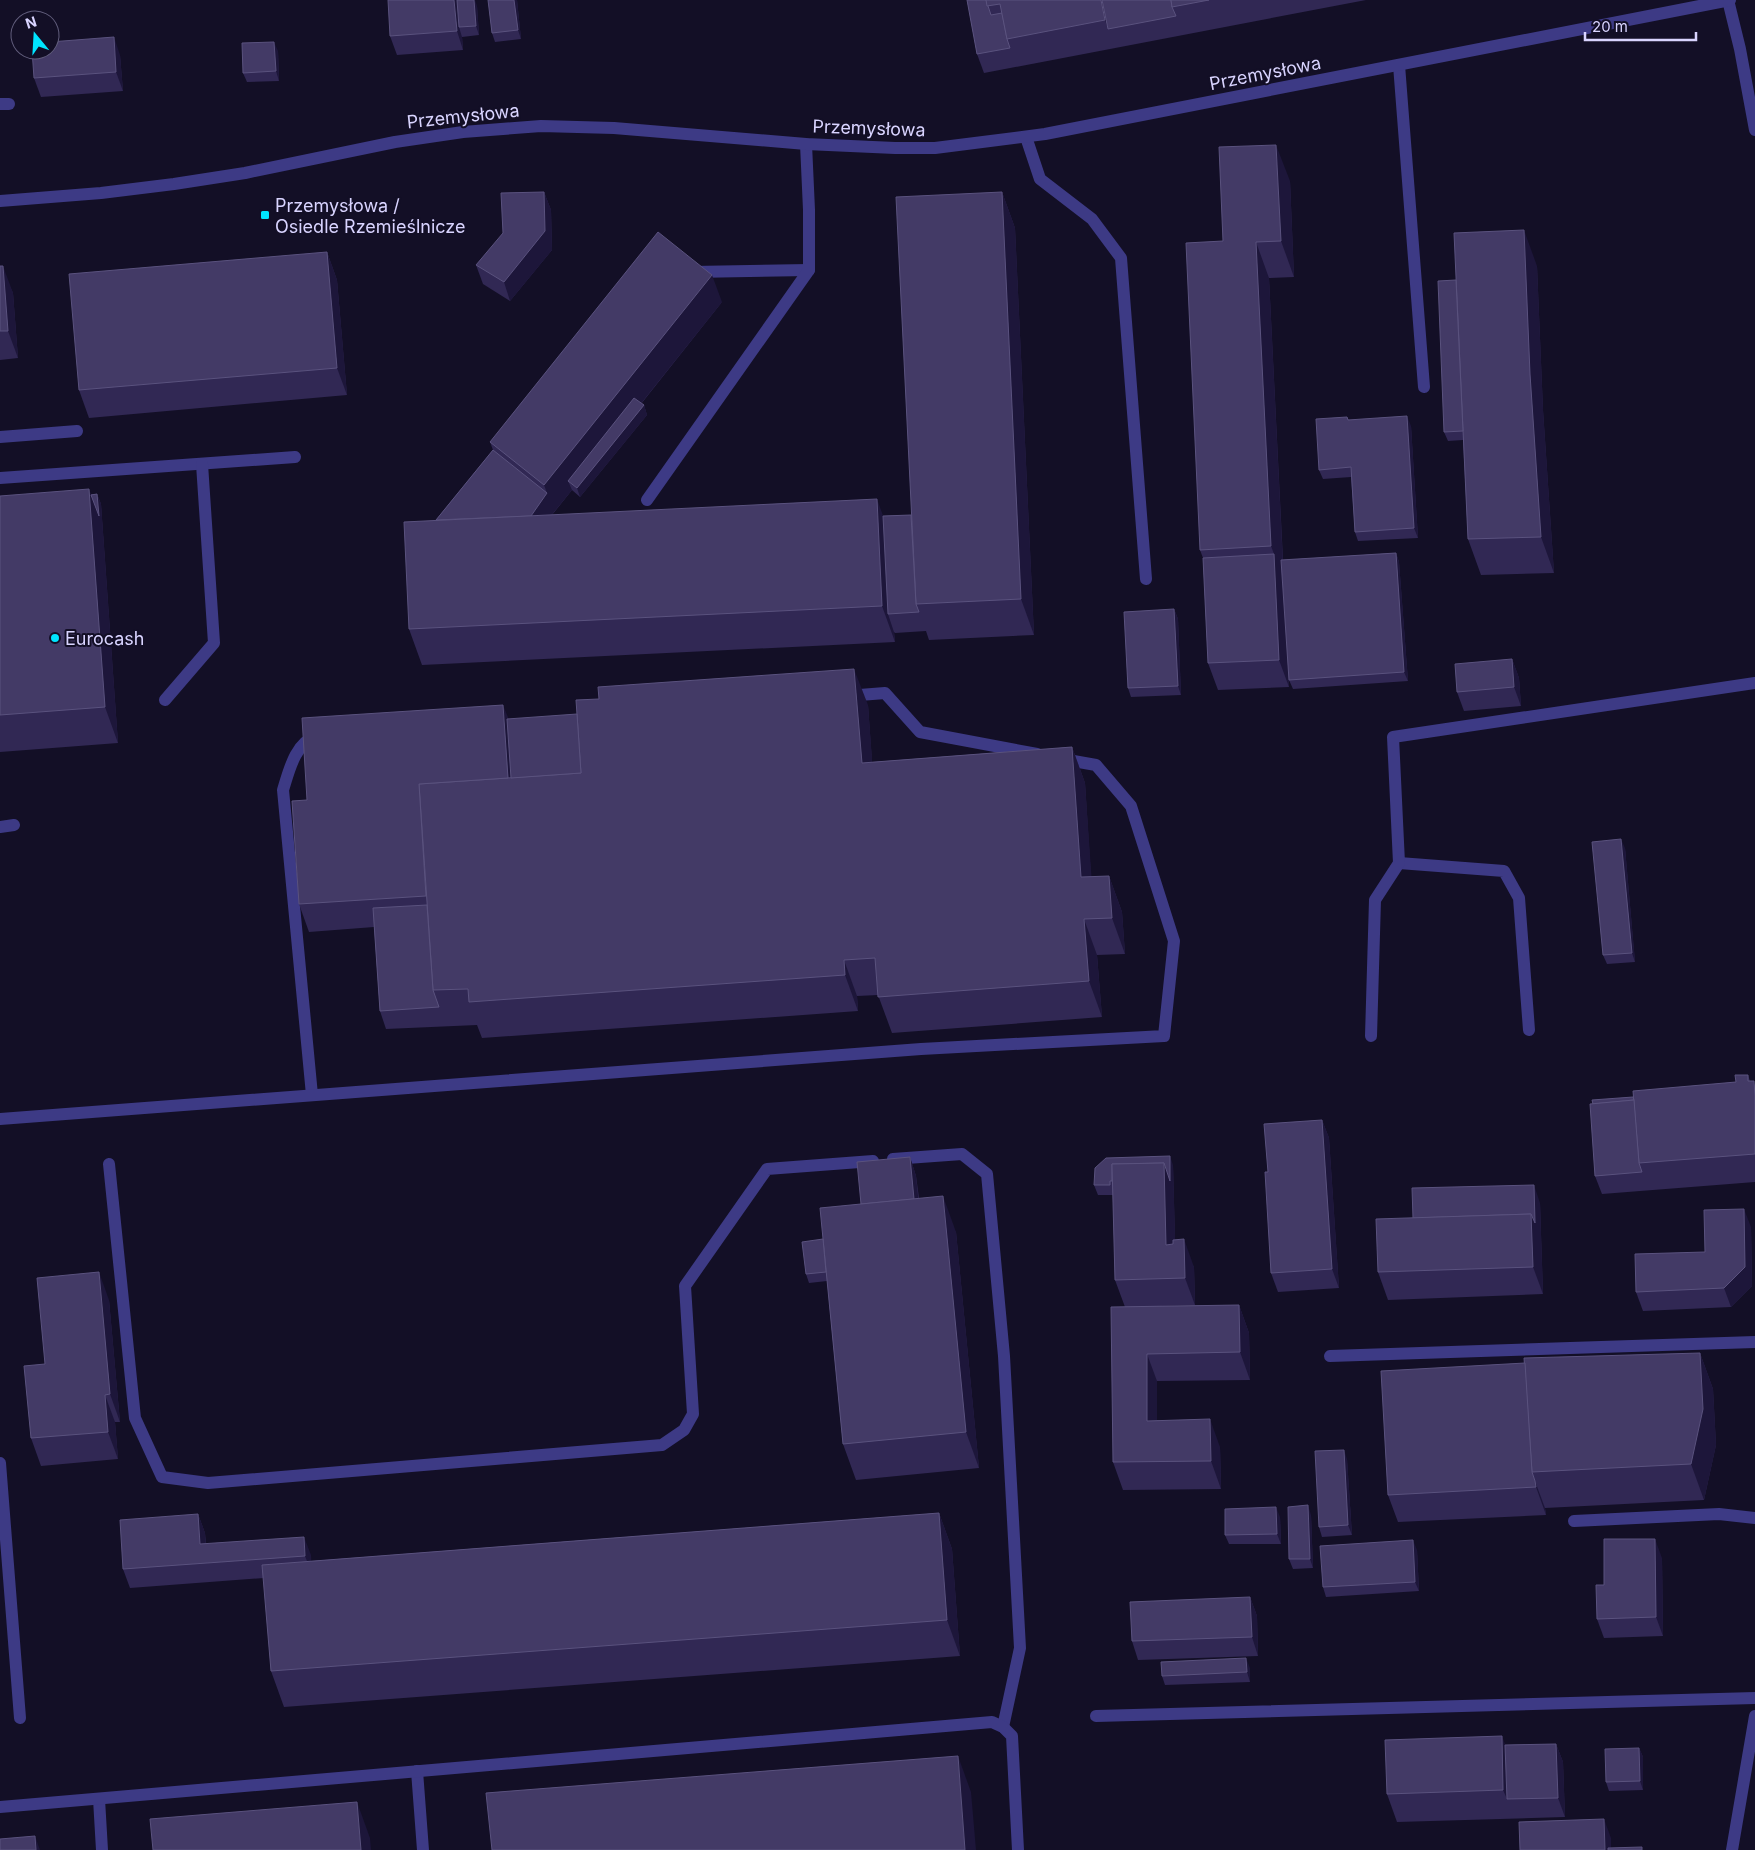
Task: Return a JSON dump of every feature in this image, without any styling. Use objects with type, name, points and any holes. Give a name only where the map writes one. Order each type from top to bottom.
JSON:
[{"type":"street","name":"Przemysłowa","points":[[0,200],[101,193],[174,184],[254,171],[395,142],[462,132],[541,126],[614,128],[806,144],[935,148],[1026,137],[1729,0]]},
{"type":"street","points":[[1729,0],[1755,130]]},
{"type":"street","points":[[1399,65],[1424,387]]},
{"type":"street","points":[[1026,137],[1040,179],[1092,219],[1121,258],[1146,580]]},
{"type":"street","points":[[647,500],[809,270],[806,144]]},
{"type":"street","points":[[691,272],[809,270]]},
{"type":"street","points":[[0,437],[77,431]]},
{"type":"street","points":[[0,478],[295,457]]},
{"type":"street","points":[[165,700],[214,643],[202,464]]},
{"type":"street","points":[[1371,1036],[1375,900],[1399,863],[1393,737],[1755,683]]},
{"type":"street","points":[[0,1119],[921,1049],[1164,1036],[1174,941],[1131,806],[1096,765],[920,732],[885,693],[836,696]]},
{"type":"street","points":[[312,1095],[283,790],[291,762],[308,739],[324,734]]},
{"type":"street","points":[[0,827],[14,826]]},
{"type":"street","points":[[1399,863],[1504,872],[1519,898],[1529,1030]]},
{"type":"street","points":[[109,1164],[135,1418],[162,1477],[208,1483],[662,1445],[684,1430],[693,1414],[685,1286],[767,1169],[962,1154],[987,1174],[1004,1356],[1020,1648],[1003,1727]]},
{"type":"street","points":[[1330,1356],[1755,1342]]},
{"type":"street","points":[[0,1463],[20,1718]]},
{"type":"street","points":[[1574,1521],[1720,1514],[1755,1518]]},
{"type":"street","points":[[1096,1716],[1755,1698]]},
{"type":"street","points":[[1732,1850],[1755,1716]]},
{"type":"street","points":[[0,1807],[992,1722],[1003,1727],[1012,1736],[1018,1850]]},
{"type":"street","points":[[417,1771],[423,1850]]},
{"type":"street","points":[[99,1799],[102,1850]]},
{"type":"building","points":[[388,0],[454,0],[457,31],[390,36]]},
{"type":"building","points":[[457,0],[474,0],[476,26],[459,27]]},
{"type":"building","points":[[488,0],[514,0],[518,30],[492,33]]},
{"type":"building","points":[[967,0],[986,0],[991,15],[1002,13],[1010,48],[977,54]]},
{"type":"building","points":[[986,0],[1101,0],[1105,20],[1007,39],[1000,4],[987,6]]},
{"type":"building","points":[[1102,0],[1171,0],[1176,16],[1108,29]]},
{"type":"building","points":[[1171,0],[1209,0],[1172,7]]},
{"type":"building","points":[[114,37],[116,72],[34,78],[33,60],[60,60],[60,41]]},
{"type":"building","points":[[274,42],[276,71],[243,73],[242,43]]},
{"type":"building","points":[[1276,145],[1281,241],[1256,242],[1271,546],[1200,550],[1186,243],[1223,241],[1219,147]]},
{"type":"building","points":[[544,192],[545,231],[504,282],[476,265],[503,233],[501,193]]},
{"type":"building","points":[[1002,192],[1021,599],[916,604],[896,197]]},
{"type":"building","points":[[1524,230],[1530,374],[1541,537],[1468,539],[1454,233]]},
{"type":"building","points":[[658,232],[712,275],[544,485],[490,442]]},
{"type":"building","points":[[327,252],[337,368],[79,390],[69,274]]},
{"type":"building","points":[[0,266],[3,266],[8,331],[0,331]]},
{"type":"building","points":[[1456,280],[1463,431],[1444,432],[1438,281]]},
{"type":"building","points":[[634,398],[644,405],[577,488],[568,481]]},
{"type":"building","points":[[1407,416],[1414,528],[1355,532],[1351,467],[1319,470],[1316,419],[1347,417],[1348,420]]},
{"type":"building","points":[[493,450],[547,493],[531,516],[436,520]]},
{"type":"building","name":"Eurocash","points":[[89,489],[105,707],[0,715],[0,496]]},
{"type":"building","points":[[97,494],[99,516],[91,495]]},
{"type":"building","points":[[877,499],[882,606],[409,629],[404,522]]},
{"type":"building","points":[[911,515],[916,604],[919,612],[888,614],[883,516]]},
{"type":"building","points":[[1396,553],[1404,672],[1289,680],[1281,560]]},
{"type":"building","points":[[1274,554],[1279,660],[1208,663],[1203,558]]},
{"type":"building","points":[[1174,609],[1178,686],[1128,688],[1124,612]]},
{"type":"building","points":[[1512,659],[1514,687],[1457,692],[1455,664]]},
{"type":"building","points":[[854,669],[862,763],[1072,747],[1081,877],[1109,876],[1112,918],[1084,919],[1089,981],[878,997],[875,958],[844,960],[845,975],[469,1002],[468,989],[433,990],[419,784],[581,773],[576,700],[599,699],[598,687]]},
{"type":"building","points":[[503,705],[508,778],[419,784],[426,896],[299,904],[292,801],[307,800],[302,718]]},
{"type":"building","points":[[577,714],[581,773],[511,778],[507,719]]},
{"type":"building","points":[[1621,839],[1632,953],[1603,955],[1592,842]]},
{"type":"building","points":[[427,905],[433,990],[439,1007],[380,1011],[373,908]]},
{"type":"building","points":[[1735,1075],[1748,1075],[1748,1081],[1754,1081],[1755,1154],[1639,1163],[1633,1091],[1736,1082]]},
{"type":"building","points":[[1633,1097],[1634,1100],[1593,1104],[1592,1100]]},
{"type":"building","points":[[1634,1100],[1639,1163],[1642,1172],[1595,1176],[1590,1104]]},
{"type":"building","points":[[1322,1120],[1332,1269],[1271,1273],[1265,1172],[1268,1172],[1264,1124]]},
{"type":"building","points":[[1170,1156],[1170,1181],[1164,1163],[1112,1164],[1112,1181],[1110,1181],[1110,1185],[1094,1185],[1095,1168],[1106,1158]]},
{"type":"building","points":[[910,1157],[914,1199],[861,1204],[857,1162]]},
{"type":"building","points":[[1164,1163],[1166,1245],[1173,1244],[1173,1240],[1184,1239],[1185,1278],[1115,1280],[1112,1164]]},
{"type":"building","points":[[1534,1185],[1535,1223],[1531,1214],[1413,1218],[1412,1188]]},
{"type":"building","points":[[943,1196],[966,1432],[843,1444],[820,1208]]},
{"type":"building","points":[[1744,1209],[1745,1267],[1724,1288],[1636,1292],[1635,1254],[1705,1252],[1704,1210]]},
{"type":"building","points":[[1531,1214],[1533,1267],[1378,1272],[1376,1219]]},
{"type":"building","points":[[823,1239],[826,1272],[806,1274],[802,1242]]},
{"type":"building","points":[[99,1272],[110,1394],[105,1395],[108,1432],[31,1438],[24,1366],[45,1364],[37,1278]]},
{"type":"building","points":[[1239,1305],[1240,1352],[1147,1354],[1147,1421],[1210,1419],[1211,1461],[1113,1462],[1111,1307]]},
{"type":"building","points":[[1700,1353],[1703,1409],[1691,1464],[1532,1472],[1524,1358]]},
{"type":"building","points":[[1525,1363],[1532,1472],[1536,1487],[1388,1495],[1381,1371]]},
{"type":"building","points":[[1344,1450],[1348,1525],[1319,1527],[1315,1451]]},
{"type":"building","points":[[1308,1505],[1310,1559],[1289,1559],[1288,1507]]},
{"type":"building","points":[[1276,1507],[1277,1534],[1225,1535],[1225,1509]]},
{"type":"building","points":[[939,1513],[947,1620],[271,1671],[262,1565]]},
{"type":"building","points":[[198,1514],[200,1544],[304,1537],[305,1556],[123,1569],[120,1520]]},
{"type":"building","points":[[1604,1539],[1655,1539],[1656,1617],[1597,1619],[1596,1585],[1604,1585]]},
{"type":"building","points":[[1413,1540],[1415,1582],[1323,1587],[1320,1546]]},
{"type":"building","points":[[1250,1597],[1252,1637],[1132,1641],[1130,1602]]},
{"type":"building","points":[[1246,1658],[1247,1672],[1162,1676],[1161,1662]]},
{"type":"building","points":[[1502,1736],[1503,1790],[1387,1794],[1385,1740]]},
{"type":"building","points":[[1556,1744],[1558,1798],[1507,1799],[1505,1745]]},
{"type":"building","points":[[1639,1748],[1640,1781],[1606,1782],[1605,1749]]},
{"type":"building","points":[[958,1756],[965,1850],[492,1850],[486,1793]]},
{"type":"building","points":[[357,1802],[361,1850],[153,1850],[150,1819]]},
{"type":"building","points":[[1604,1819],[1605,1850],[1520,1850],[1519,1822]]},
{"type":"building","points":[[35,1836],[36,1850],[0,1850],[0,1839]]},
{"type":"building","points":[[1642,1847],[1642,1850],[1608,1850],[1608,1848]]},
{"type":"place","name":"Przemysłowa / Osiedle Rzemieślnicze","points":[[265,215]]},
{"type":"place","name":"Eurocash","points":[[55,638]]}]
